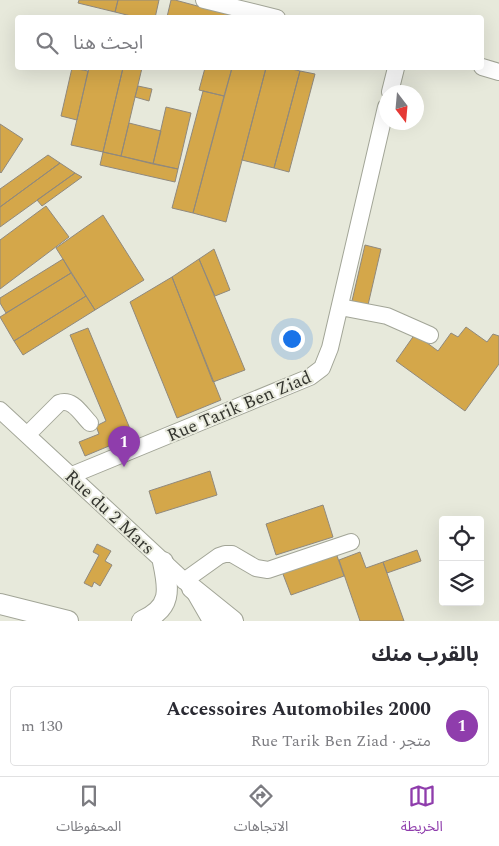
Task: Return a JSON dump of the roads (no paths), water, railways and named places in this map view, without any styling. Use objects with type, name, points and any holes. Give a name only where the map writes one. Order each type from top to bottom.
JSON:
[{"type":"main road","points":[[142,621],[157,613],[166,601],[167,581],[163,562]]},
{"type":"main road","points":[[188,585],[233,621]]},
{"type":"main road","points":[[0,604],[68,621]]},
{"type":"street","points":[[204,0],[265,15]]},
{"type":"street","points":[[484,68],[499,72]]},
{"type":"street","points":[[392,85],[396,70]]},
{"type":"street","name":"Rue Tarik Ben Ziad","points":[[72,476],[282,390],[317,373],[326,361],[381,130]]},
{"type":"street","points":[[340,306],[387,316],[430,335]]},
{"type":"street","points":[[27,435],[59,403],[66,401],[72,403],[90,423]]},
{"type":"street","name":"Rue du 2 Mars","points":[[0,410],[188,585],[211,621]]},
{"type":"street","points":[[188,585],[218,556],[232,554],[256,568],[268,570],[351,542]]},
{"type":"place","name":"Accessoires Automobiles 2000","points":[[124,467]]}]
